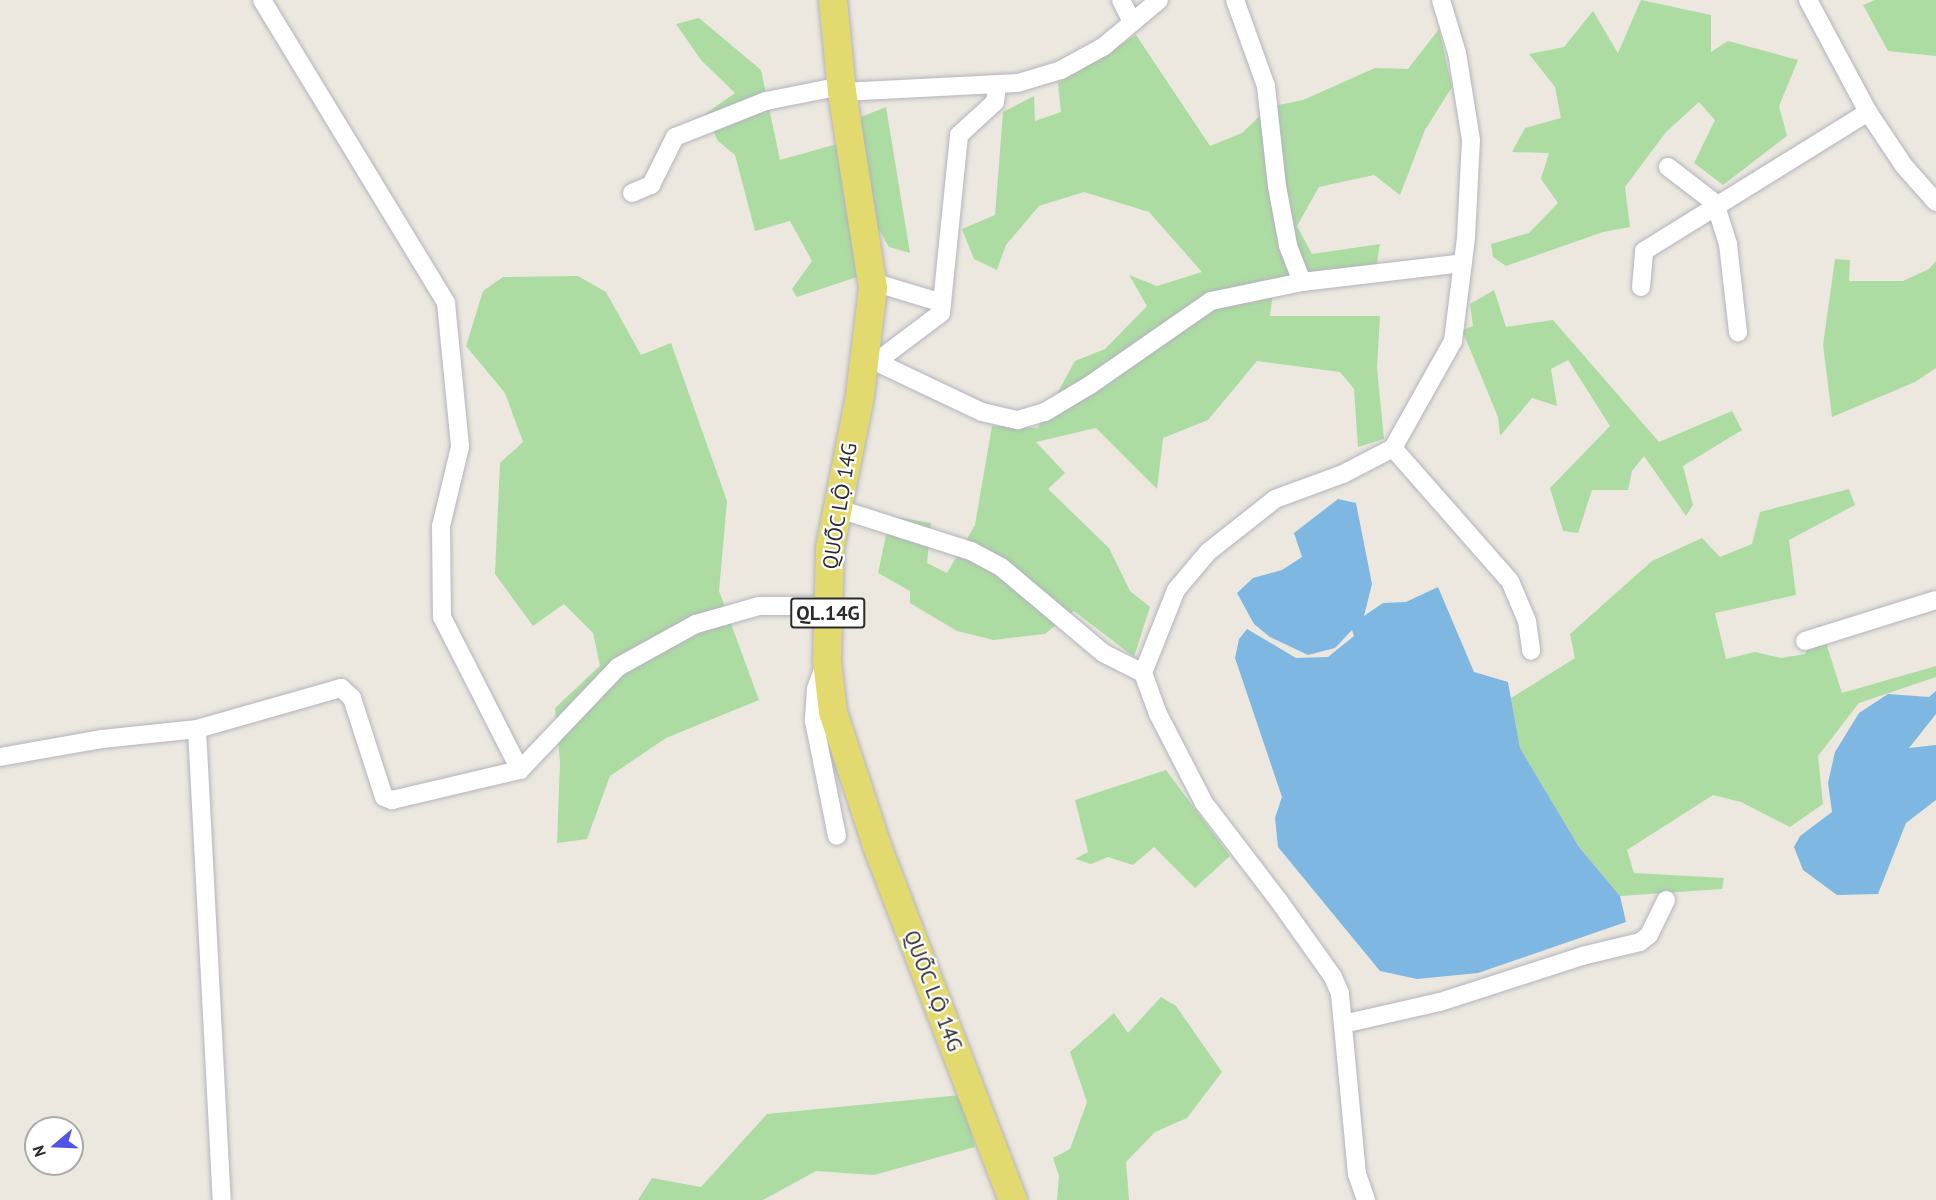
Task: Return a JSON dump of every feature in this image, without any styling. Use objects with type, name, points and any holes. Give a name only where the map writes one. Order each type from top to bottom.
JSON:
[{"type":"main road","name":"QUỐC LỘ 14G","points":[[832,0],[842,89],[873,282],[871,360],[836,508],[828,606],[827,661],[833,712],[846,761],[1013,1200]]},
{"type":"street","points":[[262,0],[446,303],[460,447],[441,526],[442,617],[520,770]]},
{"type":"street","points":[[1121,0],[1132,22]]},
{"type":"street","points":[[632,193],[651,185],[675,137],[766,101],[842,89],[997,86],[1061,70],[1103,47],[1159,0]]},
{"type":"street","points":[[1235,0],[1266,86],[1277,186],[1288,245],[1302,282]]},
{"type":"street","points":[[1366,1200],[1357,1174],[1340,993],[1333,977],[1204,803],[1158,714],[1143,673],[1176,590],[1208,552],[1275,499],[1342,474],[1393,448],[1453,341],[1463,262],[1471,140],[1457,53],[1441,0]]},
{"type":"street","points":[[1808,0],[1868,112],[1904,166],[1936,202]]},
{"type":"street","points":[[871,360],[941,313],[959,135],[995,102],[997,86]]},
{"type":"street","points":[[1641,286],[1644,251],[1715,203],[1868,112]]},
{"type":"street","points":[[1668,167],[1715,203],[1728,244],[1738,332]]},
{"type":"street","points":[[871,360],[982,412],[1018,420],[1045,412],[1090,385],[1211,301],[1302,282],[1463,262]]},
{"type":"street","points":[[873,282],[942,303]]},
{"type":"street","points":[[1393,448],[1510,581],[1527,621],[1532,651]]},
{"type":"street","points":[[836,508],[971,551],[1001,567],[1103,653],[1143,673]]},
{"type":"street","points":[[1805,641],[1936,600]]},
{"type":"street","points":[[0,757],[102,740],[197,729],[341,688],[352,698],[384,797],[392,800],[520,770],[618,667],[696,624],[759,606],[828,606]]},
{"type":"street","points":[[827,661],[816,689],[814,721],[837,836]]},
{"type":"street","points":[[197,729],[222,1200]]},
{"type":"street","points":[[1343,1024],[1440,1002],[1582,956],[1640,942],[1649,934],[1666,900]]},
{"type":"green space","points":[[1641,0],[1711,15],[1711,52],[1728,41],[1798,60],[1779,106],[1787,136],[1723,185],[1694,163],[1715,120],[1699,102],[1666,132],[1625,187],[1630,227],[1603,232],[1506,266],[1493,257],[1491,244],[1529,233],[1558,203],[1541,179],[1549,153],[1512,152],[1525,128],[1561,118],[1555,87],[1529,54],[1564,47],[1593,11],[1618,53]]},
{"type":"green space","points":[[1875,0],[1936,0],[1936,56],[1888,51],[1863,5]]},
{"type":"green space","points":[[699,18],[761,70],[780,160],[862,137],[861,117],[886,107],[910,253],[889,247],[846,175],[857,277],[797,297],[792,289],[812,261],[790,221],[755,231],[735,155],[718,141],[705,114],[735,93],[701,60],[676,24]]},
{"type":"green space","points":[[1439,29],[1452,87],[1425,130],[1400,195],[1374,175],[1319,187],[1297,226],[1312,254],[1380,244],[1376,269],[1274,284],[1270,316],[1380,316],[1377,368],[1384,439],[1358,447],[1354,389],[1340,372],[1257,361],[1208,420],[1163,438],[1157,489],[1096,428],[1036,442],[1065,473],[1048,489],[1109,548],[1130,591],[1150,607],[1134,657],[1074,611],[1045,634],[993,640],[957,631],[910,603],[910,591],[878,573],[890,516],[931,523],[927,563],[947,573],[975,525],[992,426],[1038,428],[1075,361],[1105,349],[1147,306],[1129,275],[1157,286],[1202,272],[1149,212],[1084,192],[1039,206],[1006,245],[997,270],[974,259],[962,229],[995,215],[1003,112],[1034,96],[1035,121],[1061,112],[1058,83],[1136,35],[1210,146],[1242,133],[1269,107],[1303,100],[1375,68],[1408,69]]},
{"type":"green space","points":[[1835,259],[1850,260],[1849,281],[1903,281],[1929,269],[1936,261],[1936,368],[1915,382],[1832,417],[1823,345]]},
{"type":"green space","points":[[578,276],[606,292],[641,355],[671,343],[727,501],[719,591],[759,700],[666,738],[610,776],[587,839],[557,843],[560,762],[555,708],[600,666],[593,633],[564,604],[533,626],[495,574],[500,463],[523,442],[505,393],[466,346],[483,291],[503,277]]},
{"type":"green space","points":[[1494,290],[1506,327],[1553,320],[1659,442],[1732,411],[1742,430],[1683,466],[1693,505],[1686,516],[1644,456],[1632,471],[1628,490],[1592,490],[1578,533],[1563,531],[1550,488],[1610,426],[1568,360],[1551,369],[1557,406],[1532,398],[1500,436],[1498,417],[1462,330],[1473,326],[1470,304]]},
{"type":"green space","points":[[1849,489],[1855,505],[1789,540],[1796,595],[1715,613],[1726,659],[1755,652],[1781,658],[1805,654],[1820,624],[1842,693],[1936,666],[1936,677],[1859,703],[1818,756],[1823,804],[1790,827],[1741,802],[1713,795],[1627,850],[1634,873],[1724,878],[1722,889],[1620,896],[1579,847],[1520,748],[1511,698],[1575,658],[1570,634],[1652,561],[1702,538],[1720,557],[1752,544],[1760,512]]},
{"type":"green space","points":[[1166,770],[1230,856],[1195,888],[1154,847],[1133,865],[1108,857],[1091,864],[1075,859],[1088,852],[1075,800]]},
{"type":"green space","points":[[1161,997],[1176,1006],[1222,1072],[1187,1118],[1155,1132],[1126,1162],[1129,1200],[1057,1200],[1059,1176],[1053,1158],[1070,1149],[1087,1102],[1070,1052],[1114,1013],[1128,1033]]},
{"type":"green space","points":[[961,1095],[975,1147],[874,1175],[816,1171],[763,1200],[638,1200],[652,1178],[701,1187],[767,1114]]},
{"type":"water","points":[[1338,499],[1356,503],[1372,584],[1364,616],[1383,603],[1406,602],[1438,587],[1474,672],[1508,682],[1520,748],[1579,847],[1620,896],[1626,922],[1478,973],[1417,979],[1380,971],[1278,847],[1275,818],[1282,797],[1235,658],[1239,639],[1247,629],[1296,658],[1328,657],[1354,636],[1352,630],[1335,648],[1308,655],[1270,637],[1254,624],[1237,593],[1253,578],[1282,570],[1302,557],[1294,533]]},
{"type":"water","points":[[1936,691],[1936,714],[1909,748],[1936,745],[1936,800],[1906,823],[1878,894],[1837,895],[1803,870],[1794,847],[1800,836],[1832,812],[1828,783],[1835,752],[1859,713],[1888,694],[1929,697]]}]
